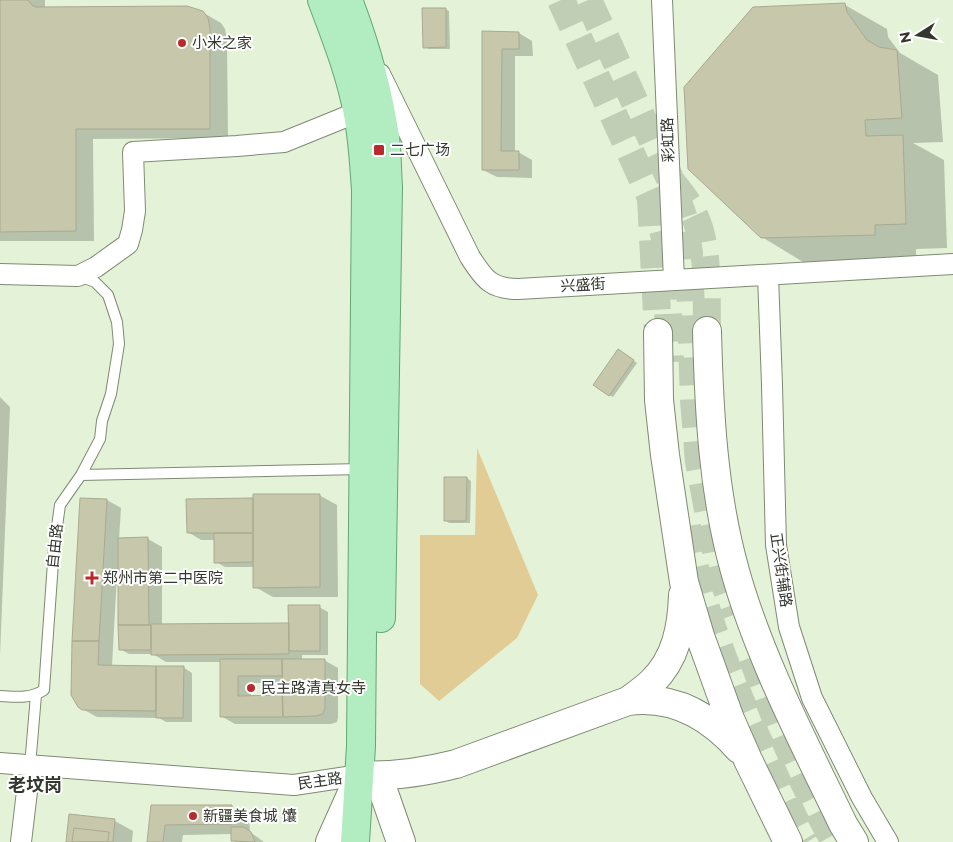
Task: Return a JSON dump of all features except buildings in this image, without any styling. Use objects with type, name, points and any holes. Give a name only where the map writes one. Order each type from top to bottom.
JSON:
[{"type":"main road","points":[[322,0],[339,44],[358,112],[363,142],[366,190],[363,469],[369,775],[375,842]]},
{"type":"main road","points":[[348,0],[363,38],[377,95],[385,138],[388,187],[369,775],[355,842]]},
{"type":"street","name":"彩虹路","points":[[662,0],[674,280]]},
{"type":"street","name":"兴盛街","points":[[363,38],[470,257],[480,273],[496,286],[505,289],[953,264]]},
{"type":"street","points":[[0,274],[78,276],[96,267],[128,244],[135,211],[133,152],[284,142],[358,112]]},
{"type":"street","name":"正兴街辅路","points":[[768,275],[776,545],[789,627],[812,698],[862,798],[888,842]]},
{"type":"street","points":[[707,331],[708,397],[714,462],[724,525],[735,571],[752,623],[783,698],[835,807],[854,842]]},
{"type":"street","points":[[658,332],[664,455],[684,582],[730,719],[788,842]]},
{"type":"street","points":[[628,701],[652,682],[663,668],[674,648],[680,631],[684,582]]},
{"type":"street","points":[[628,701],[645,699],[678,704],[713,724],[726,735],[748,760]]},
{"type":"street","name":"民主路","points":[[0,763],[294,785],[369,775],[430,771],[456,764],[628,701]]},
{"type":"street","name":"自由路","points":[[21,842],[30,766]]},
{"type":"street","points":[[330,842],[369,775]]},
{"type":"street","points":[[369,775],[401,842]]},
{"type":"lane","name":"自由路","points":[[30,766],[36,695],[44,690],[54,548],[60,505],[81,475],[100,439],[102,421],[111,394],[118,344],[116,322],[108,295],[95,282],[78,276]]},
{"type":"lane","points":[[81,475],[363,469]]},
{"type":"lane","points":[[0,696],[21,697],[36,695]]},
{"type":"shaded area","points":[[477,448],[538,595],[517,638],[439,701],[420,684],[420,535],[475,535]]},
{"type":"tunnel","points":[[561,0],[659,215],[665,238],[670,362]]},
{"type":"tunnel","points":[[588,0],[671,181],[684,219],[689,253],[694,400],[699,462],[722,577],[736,614]]},
{"type":"tunnel","points":[[671,181],[691,209],[702,240],[706,270],[707,331]]},
{"type":"tunnel","points":[[651,198],[658,333]]},
{"type":"tunnel","points":[[687,526],[700,588],[732,681],[807,842]]},
{"type":"tunnel","points":[[752,657],[790,751],[811,797],[835,842]]},
{"type":"place","name":"小米之家","points":[[182,43]]},
{"type":"place","name":"二七广场","points":[[379,150]]},
{"type":"place","name":"郑州市第二中医院","points":[[92,578]]},
{"type":"place","name":"民主路清真女寺","points":[[251,688]]},
{"type":"place","name":"新疆美食城 馕","points":[[193,816]]},
{"type":"district","name":"老坟岗","points":[[35,785]]}]
